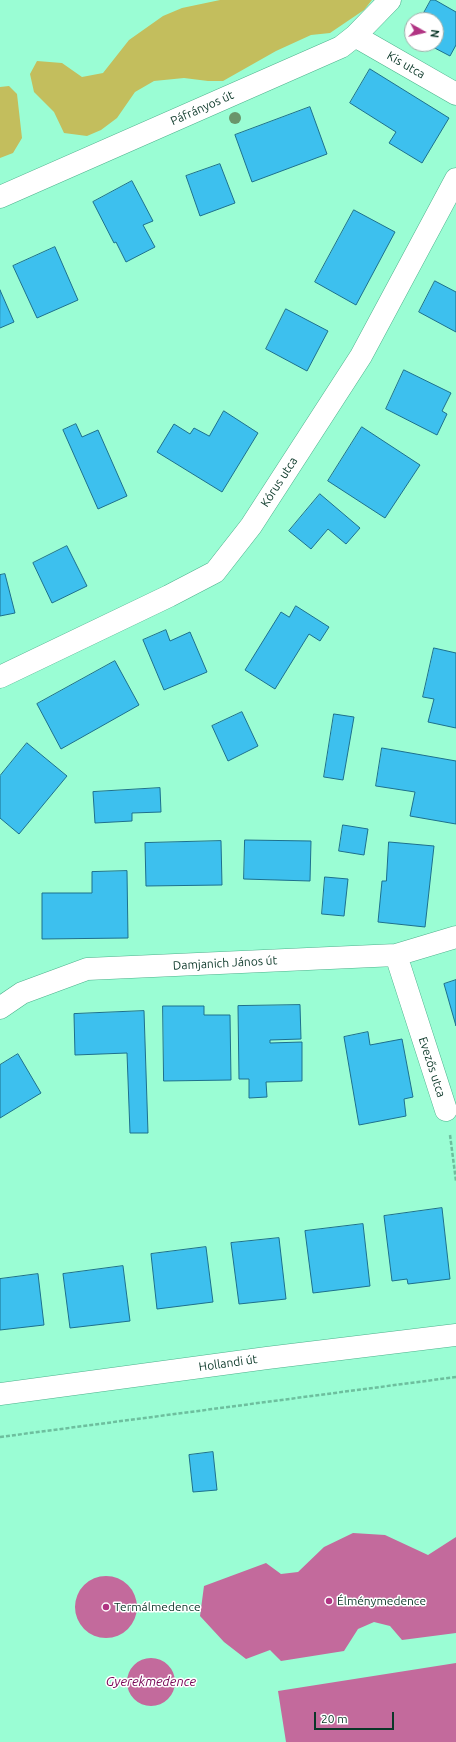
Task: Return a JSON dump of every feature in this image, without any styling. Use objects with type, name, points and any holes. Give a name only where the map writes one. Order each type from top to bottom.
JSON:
[{"type":"street","name":"Páfrányos út","points":[[0,197],[341,46],[355,36],[390,0]]},
{"type":"street","name":"Kis utca","points":[[355,36],[456,94]]},
{"type":"street","name":"Kórus utca","points":[[0,677],[170,596],[215,572],[251,526],[361,356],[456,179]]},
{"type":"street","name":"Damjanich János út","points":[[0,1008],[22,993],[87,969],[396,955],[456,937]]},
{"type":"street","name":"Evezős utca","points":[[396,955],[446,1110]]},
{"type":"street","name":"Hollandi út","points":[[0,1394],[267,1358],[456,1335]]},
{"type":"path","name":"Evezős utca","points":[[446,1110],[456,1181]]},
{"type":"path","points":[[0,1437],[456,1377]]},
{"type":"shaded area","points":[[220,0],[372,0],[364,10],[330,33],[311,35],[276,51],[223,81],[184,78],[154,81],[135,92],[117,118],[101,130],[87,136],[64,133],[54,112],[34,92],[30,74],[37,61],[62,63],[82,77],[103,73],[129,40],[163,16],[182,8]]},
{"type":"shaded area","points":[[9,86],[17,94],[22,138],[13,153],[0,158],[0,87]]},
{"type":"water","name":"Élménymedence","points":[[353,1533],[385,1535],[428,1555],[456,1537],[456,1633],[402,1640],[390,1626],[374,1622],[358,1629],[344,1651],[281,1661],[270,1650],[246,1659],[224,1642],[200,1616],[204,1586],[266,1563],[281,1574],[298,1572],[324,1547]]},
{"type":"water","name":"Termálmedence","points":[[106,1576],[123,1581],[128,1585],[132,1590],[137,1607],[132,1624],[128,1629],[123,1633],[106,1638],[89,1633],[84,1629],[80,1624],[75,1607],[80,1590],[84,1585],[89,1581]]},
{"type":"water","name":"Gyerekmedence","points":[[151,1658],[160,1660],[168,1665],[173,1673],[175,1682],[173,1691],[168,1699],[160,1704],[151,1706],[142,1704],[134,1699],[129,1691],[127,1682],[129,1673],[134,1665],[142,1660]]},
{"type":"water","points":[[456,1663],[456,1742],[286,1742],[278,1691]]},
{"type":"building","points":[[431,0],[435,0],[456,12],[456,45],[450,56],[442,52],[444,52],[444,12],[424,12]]},
{"type":"building","points":[[370,69],[449,118],[422,163],[389,143],[396,132],[350,103]]},
{"type":"building","points":[[310,107],[327,154],[252,182],[235,135]]},
{"type":"building","points":[[220,164],[235,203],[200,216],[186,176]]},
{"type":"building","points":[[132,181],[153,221],[143,225],[155,247],[126,262],[116,242],[114,243],[93,202]]},
{"type":"building","points":[[354,210],[395,232],[356,305],[315,282]]},
{"type":"building","points":[[55,247],[78,300],[37,318],[13,266]]},
{"type":"building","points":[[435,281],[456,292],[456,332],[419,312]]},
{"type":"building","points":[[0,290],[14,322],[0,328]]},
{"type":"building","points":[[286,309],[328,331],[307,371],[266,349]]},
{"type":"building","points":[[404,370],[451,393],[442,411],[447,414],[437,435],[386,409]]},
{"type":"building","points":[[224,411],[258,433],[222,492],[157,452],[174,424],[190,434],[194,428],[209,436]]},
{"type":"building","points":[[76,424],[82,437],[98,430],[127,496],[98,509],[63,430]]},
{"type":"building","points":[[362,427],[420,465],[385,518],[328,481]]},
{"type":"building","points":[[320,494],[360,528],[346,544],[328,529],[311,549],[289,531]]},
{"type":"building","points":[[67,546],[87,586],[52,603],[33,563]]},
{"type":"building","points":[[5,574],[15,613],[0,616],[0,575]]},
{"type":"building","points":[[296,606],[329,627],[320,641],[309,634],[275,689],[245,670],[281,612],[289,617]]},
{"type":"building","points":[[166,630],[170,641],[190,632],[207,672],[164,690],[143,640]]},
{"type":"building","points":[[434,648],[456,653],[456,728],[428,722],[434,699],[423,697]]},
{"type":"building","points":[[115,661],[139,705],[61,749],[37,704]]},
{"type":"building","points":[[242,712],[258,746],[228,761],[212,726]]},
{"type":"building","points":[[334,714],[354,717],[343,780],[324,777]]},
{"type":"building","points":[[27,743],[67,776],[19,834],[0,818],[0,776]]},
{"type":"building","points":[[382,748],[456,761],[456,824],[410,816],[415,792],[376,786]]},
{"type":"building","points":[[160,788],[161,812],[132,813],[132,821],[95,823],[93,792]]},
{"type":"building","points":[[343,825],[368,829],[364,855],[339,851]]},
{"type":"building","points":[[245,840],[311,841],[310,881],[244,879]]},
{"type":"building","points":[[221,841],[222,885],[146,886],[145,843]]},
{"type":"building","points":[[389,842],[434,846],[425,927],[378,922],[382,881],[386,881]]},
{"type":"building","points":[[127,871],[128,938],[42,939],[42,893],[92,893],[92,872]]},
{"type":"building","points":[[325,877],[348,879],[344,916],[322,914]]},
{"type":"building","points":[[456,980],[456,1026],[444,984]]},
{"type":"building","points":[[300,1005],[301,1039],[270,1040],[270,1043],[302,1042],[302,1081],[266,1082],[267,1097],[249,1098],[249,1079],[239,1079],[238,1006]]},
{"type":"building","points":[[163,1006],[204,1006],[204,1015],[230,1015],[231,1080],[164,1081]]},
{"type":"building","points":[[144,1011],[148,1133],[130,1133],[127,1053],[75,1055],[74,1014]]},
{"type":"building","points":[[368,1032],[370,1045],[402,1039],[413,1097],[404,1099],[406,1116],[359,1125],[344,1037]]},
{"type":"building","points":[[18,1054],[41,1093],[0,1118],[0,1065]]},
{"type":"building","points":[[442,1208],[450,1279],[408,1284],[407,1279],[392,1281],[384,1216]]},
{"type":"building","points":[[363,1224],[370,1286],[313,1293],[305,1231]]},
{"type":"building","points":[[279,1238],[286,1299],[239,1304],[231,1243]]},
{"type":"building","points":[[206,1247],[213,1302],[157,1309],[151,1254]]},
{"type":"building","points":[[123,1266],[130,1321],[70,1328],[63,1274]]},
{"type":"building","points":[[38,1274],[44,1325],[0,1330],[0,1279]]},
{"type":"building","points":[[213,1452],[217,1490],[193,1492],[189,1455]]},
{"type":"place","name":"Élménymedence","points":[[329,1601]]},
{"type":"place","name":"Termálmedence","points":[[106,1607]]}]
